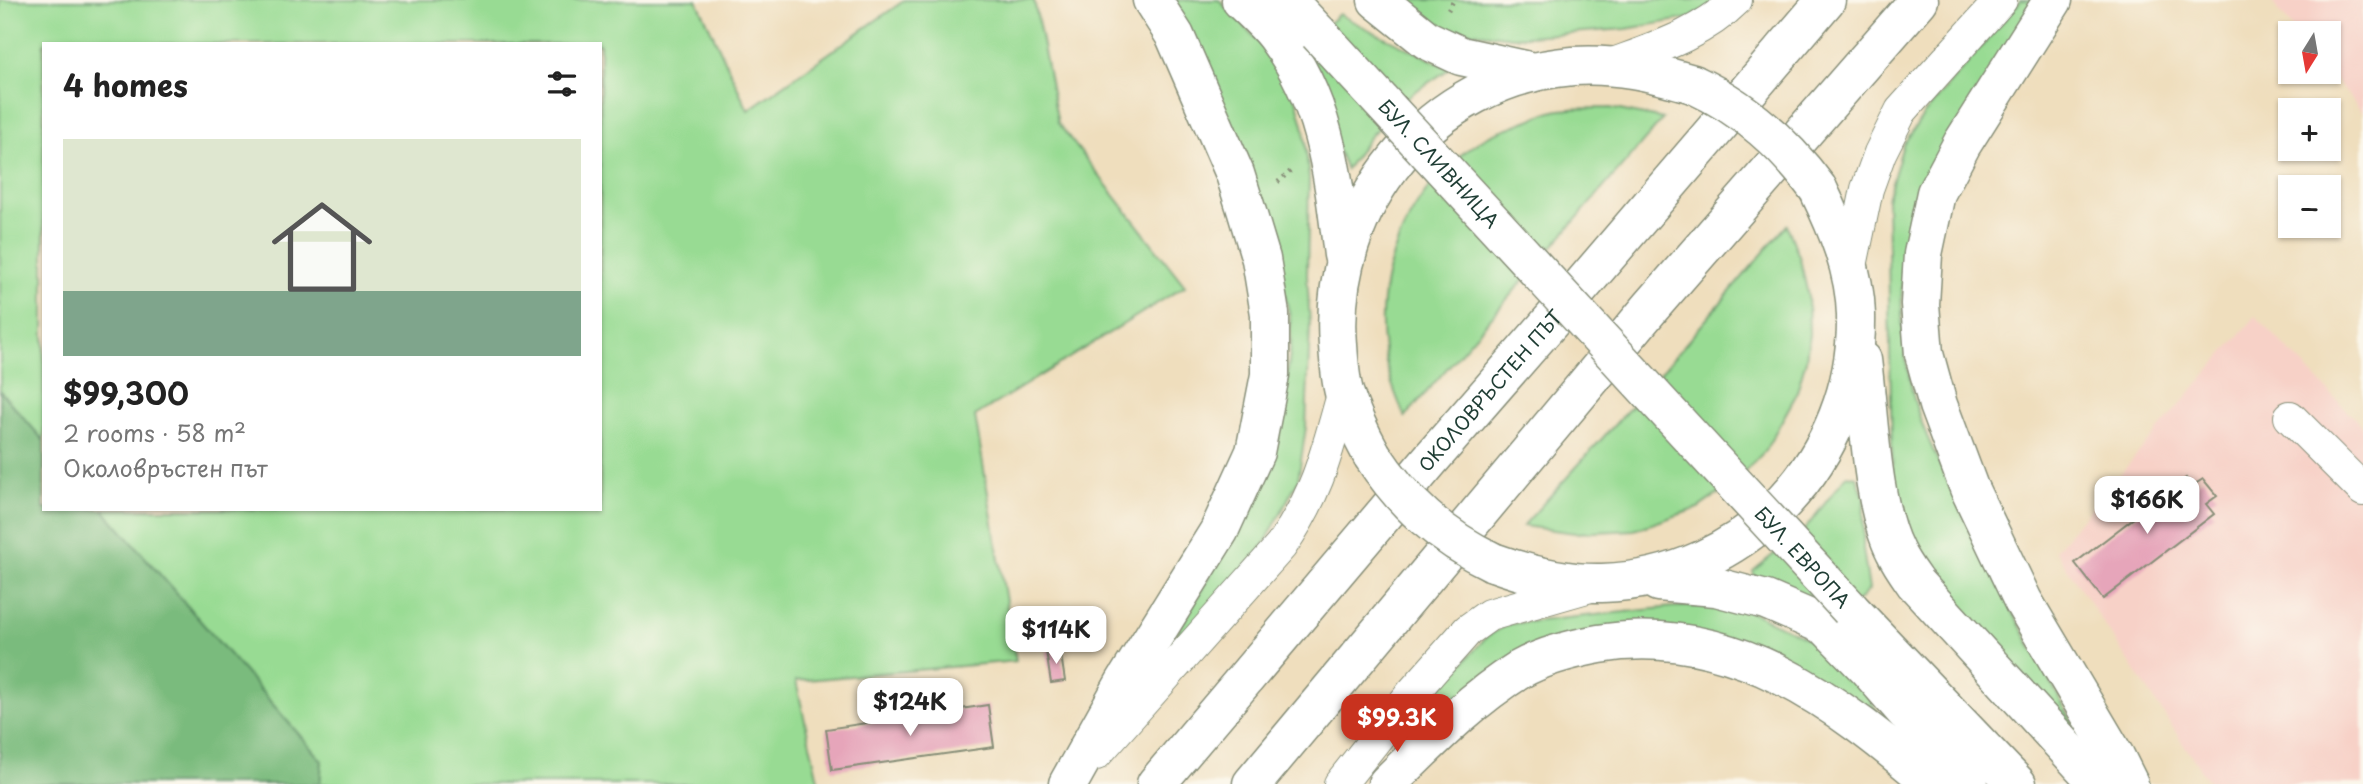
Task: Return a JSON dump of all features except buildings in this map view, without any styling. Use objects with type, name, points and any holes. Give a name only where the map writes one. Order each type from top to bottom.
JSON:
[{"type":"main road","points":[[1069,784],[1125,682],[1219,531],[1255,452],[1270,375],[1270,314],[1261,259],[1235,174],[1175,36],[1152,0]]},
{"type":"main road","points":[[1241,0],[1274,33],[1300,73],[1317,110],[1329,153],[1344,261]]},
{"type":"main road","name":"БУЛ. СЛИВНИЦА","points":[[1287,0],[1591,329]]},
{"type":"main road","points":[[1377,0],[1427,40],[1461,56],[1536,72]]},
{"type":"main road","name":"ОКОЛОВРЪСТЕН ПЪТ","points":[[1156,784],[1430,460],[1826,0]]},
{"type":"main road","points":[[1252,784],[1651,307],[1919,0]]},
{"type":"main road","points":[[2053,0],[2015,56],[1936,193],[1923,254],[1921,279],[1924,354],[1938,405],[1969,488],[2023,601],[2129,784]]},
{"type":"main road","points":[[1856,313],[1851,375],[1840,414],[1824,449],[1802,482],[1775,512],[1745,537],[1710,557],[1674,572],[1618,582],[1566,581],[1531,575],[1493,562],[1448,537],[1426,520],[1388,480],[1361,435],[1344,391],[1339,368],[1336,323],[1344,261],[1355,225],[1370,196],[1394,161],[1423,130],[1458,105],[1496,85],[1536,72],[1572,66],[1647,70],[1713,93],[1764,127],[1786,149],[1818,189],[1834,222],[1850,271],[1856,313],[1873,461],[1882,513],[1894,550],[1915,583],[2099,784]]},
{"type":"main road","name":"БУЛ. ЕВРОПА","points":[[1591,329],[1850,609],[2017,784]]},
{"type":"main road","name":"БУЛ. ЕВРОПА","points":[[1618,582],[1716,587],[1766,600],[1826,626],[1868,669],[1969,784]]},
{"type":"main road","points":[[1387,784],[1460,714],[1520,670],[1569,649],[1654,639],[1699,645],[1740,656],[1787,678],[1836,708],[1897,753],[1933,784]]},
{"type":"street","points":[[1608,66],[1687,35],[1736,0]]},
{"type":"street","points":[[1850,271],[1867,189],[1880,153],[1901,111],[2001,0]]},
{"type":"street","points":[[1069,784],[1280,546],[1298,520],[1320,476],[1344,391]]},
{"type":"street","points":[[2290,417],[2363,490]]},
{"type":"street","points":[[1340,784],[1413,692],[1468,630],[1489,615],[1618,582]]},
{"type":"path","points":[[1277,183],[1297,166]]},
{"type":"shaded area","points":[[2270,0],[2363,0],[2363,113],[2339,84],[2342,84],[2342,21],[2287,21]]},
{"type":"shaded area","points":[[2256,316],[2363,427],[2363,784],[2210,784],[2055,550]]},
{"type":"green space","points":[[0,0],[697,0],[748,110],[905,0],[1034,0],[1058,123],[1185,286],[975,416],[1016,661],[796,681],[819,784],[320,784],[322,761],[105,511],[602,511],[602,42],[42,42],[42,439],[0,391]]},
{"type":"green space","points":[[1164,0],[1219,0],[1268,51],[1291,80],[1304,129],[1309,179],[1307,274],[1310,325],[1306,427],[1298,480],[1263,547],[1165,655],[1268,471],[1281,426],[1291,345],[1290,317],[1276,256]]},
{"type":"green space","points":[[1393,0],[1720,0],[1690,18],[1626,29],[1513,37],[1446,29]]},
{"type":"green space","points":[[2021,0],[2041,0],[1919,191],[1907,240],[1902,316],[1912,391],[1928,439],[1979,547],[2075,727],[2074,730],[1925,570],[1893,500],[1887,199],[1903,145],[1925,113]]},
{"type":"green space","points":[[1339,14],[1449,69],[1410,95],[1371,135],[1346,169],[1296,53]]},
{"type":"green space","points":[[1610,108],[1663,119],[1405,417],[1387,368],[1382,319],[1392,258],[1419,202],[1438,177],[1460,155],[1490,135],[1558,110]]},
{"type":"green space","points":[[1787,225],[1800,259],[1808,295],[1809,334],[1806,360],[1796,395],[1765,451],[1734,483],[1698,508],[1634,530],[1575,533],[1523,526],[1646,390]]},
{"type":"green space","points":[[0,391],[42,439],[42,511],[105,511],[322,761],[320,784],[0,784]]},
{"type":"green space","points":[[1847,475],[1857,477],[1864,497],[1863,549],[1869,590],[1834,625],[1755,578],[1753,571],[1805,529]]},
{"type":"green space","points":[[1736,605],[1830,649],[1857,679],[1886,725],[1632,625],[1425,726],[1417,726],[1415,723],[1418,713],[1487,636],[1509,624],[1673,607]]}]
